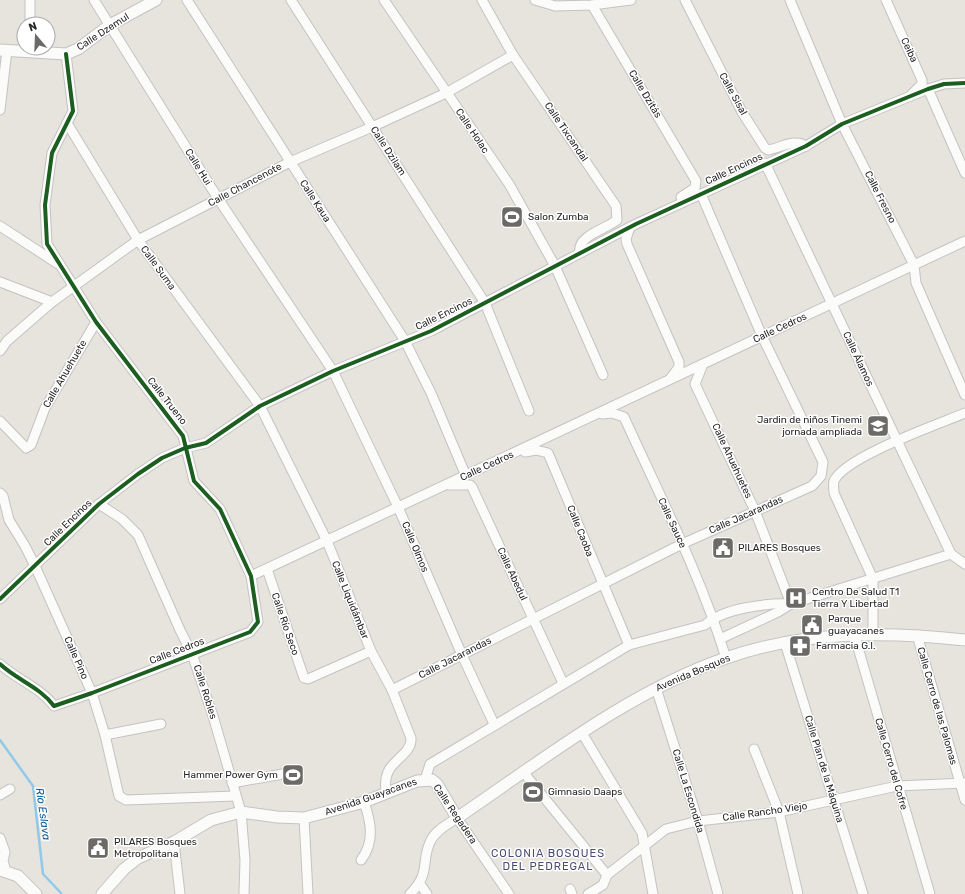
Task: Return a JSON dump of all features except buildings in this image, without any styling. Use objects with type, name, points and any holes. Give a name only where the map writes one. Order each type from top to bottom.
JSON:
[{"type":"street","points":[[30,0],[30,16]]},
{"type":"street","name":"Calle Hui","points":[[94,0],[219,200],[333,371]]},
{"type":"street","name":"Calle Dzemul","points":[[56,53],[66,54],[78,49],[110,25],[156,0]]},
{"type":"street","name":"Calle Kaua","points":[[187,0],[405,341]]},
{"type":"street","name":"Calle Dzilam","points":[[290,0],[485,303]]},
{"type":"street","name":"Calle Holac","points":[[384,0],[509,184],[555,266]]},
{"type":"street","name":"Calle Tixcandal","points":[[482,0],[513,55],[616,206],[617,220],[611,225],[582,241],[579,247],[580,253]]},
{"type":"street","points":[[535,0],[554,6],[592,5],[631,0]]},
{"type":"street","name":"Calle Sisal","points":[[685,0],[742,112],[765,148],[768,150],[773,149],[795,142],[800,142],[806,146]]},
{"type":"street","name":"Calle Fresno","points":[[790,0],[842,124],[914,265],[916,283],[965,395]]},
{"type":"street","name":"Ceiba","points":[[886,0],[922,80],[922,84],[912,92],[910,96]]},
{"type":"street","name":"Calle Dzitás","points":[[592,5],[687,163],[696,184]]},
{"type":"street","points":[[0,110],[4,50]]},
{"type":"street","name":"Calle Dzemul","points":[[4,50],[16,50]]},
{"type":"street","points":[[66,54],[73,111],[52,153],[44,205],[47,244],[74,286]]},
{"type":"street","name":"Calle Chancenote","points":[[0,352],[7,341],[52,302],[138,240],[219,200],[290,162],[446,93],[513,55]]},
{"type":"street","name":"Calle Encinos","points":[[0,599],[99,504],[138,474],[162,458],[186,448],[206,443],[260,406],[333,371],[430,331],[630,227],[806,146],[842,124],[928,89],[944,84],[965,83]]},
{"type":"street","points":[[928,89],[965,173]]},
{"type":"street","name":"Calle Suma","points":[[66,123],[138,240],[260,406]]},
{"type":"street","name":"Calle Álamos","points":[[765,164],[951,554]]},
{"type":"street","points":[[658,214],[662,208],[691,192],[696,184],[724,183]]},
{"type":"street","name":"Calle Jacarandas","points":[[392,690],[682,544],[812,486],[821,476],[823,462],[762,336],[701,194]]},
{"type":"street","points":[[0,226],[61,266]]},
{"type":"street","points":[[630,227],[626,239],[627,244],[679,362],[679,367],[670,380]]},
{"type":"street","name":"Calle Cedros","points":[[0,664],[7,671],[48,697],[54,706],[92,694],[250,632],[255,628],[258,622],[251,576],[965,241]]},
{"type":"street","points":[[555,266],[603,375]]},
{"type":"street","points":[[0,282],[52,302]]},
{"type":"street","name":"Calle Trueno","points":[[74,286],[96,322],[183,436],[194,481],[220,509],[251,576]]},
{"type":"street","points":[[485,303],[529,411]]},
{"type":"street","name":"Calle Ahuehuete","points":[[0,421],[26,448],[31,445],[45,408],[56,387],[96,322]]},
{"type":"street","points":[[405,341],[431,393],[466,476]]},
{"type":"street","name":"Calle Ahuehuetes","points":[[703,364],[695,384],[755,511],[791,604]]},
{"type":"street","name":"Calle Olmos","points":[[333,371],[398,508],[462,655],[494,724]]},
{"type":"street","name":"Calle Liquidámbar","points":[[260,406],[327,541],[371,651],[392,690],[408,729],[411,742],[406,751],[390,769],[385,781],[386,792]]},
{"type":"street","name":"Calle Sauce","points":[[595,415],[612,413],[624,417],[682,544],[713,618],[726,658]]},
{"type":"street","points":[[873,635],[873,579],[834,493],[834,481],[847,466],[897,441],[965,413]]},
{"type":"street","name":"Calle Caoba","points":[[510,455],[536,450],[548,453],[629,645]]},
{"type":"street","name":"Calle Abedul","points":[[447,485],[470,485],[472,487],[563,683]]},
{"type":"street","name":"Calle Pino","points":[[0,494],[9,520],[35,566],[92,694],[105,735],[119,796],[122,799],[148,800],[235,796]]},
{"type":"street","name":"Calle Robles","points":[[99,504],[122,519],[138,535],[192,654],[213,716],[235,796],[241,812],[245,860],[244,894]]},
{"type":"street","points":[[720,638],[778,612],[791,604],[951,554],[965,564]]},
{"type":"street","name":"Calle Río Seco","points":[[267,569],[304,678],[308,679],[371,651]]},
{"type":"street","name":"Avenida Guayacanes","points":[[102,894],[124,869],[138,858],[174,842],[211,820],[241,812],[277,817],[304,818],[364,802],[386,792],[425,780],[430,764],[494,724],[629,645],[705,625],[713,618],[768,603],[791,604]]},
{"type":"street","name":"Avenida Bosques","points":[[457,818],[582,733],[656,688],[726,658],[785,643],[854,634],[917,634],[965,640]]},
{"type":"street","name":"Calle Cerro del Cofre","points":[[854,634],[897,786],[930,894]]},
{"type":"street","name":"Calle Cerro de las Palomas","points":[[917,634],[962,783],[965,800]]},
{"type":"street","name":"Calle Plan de la Máquina","points":[[785,643],[863,894]]},
{"type":"street","name":"Calle La Escondida","points":[[656,688],[698,821],[718,894]]},
{"type":"street","points":[[105,735],[161,724]]},
{"type":"street","points":[[582,733],[642,833],[653,894]]},
{"type":"street","points":[[754,749],[779,812],[798,894]]},
{"type":"street","points":[[232,783],[294,772]]},
{"type":"street","points":[[524,773],[607,875]]},
{"type":"street","name":"Calle Regadera","points":[[425,780],[432,780],[437,784],[457,818],[509,894]]},
{"type":"street","name":"Calle Rancho Viejo","points":[[588,894],[603,885],[607,875],[666,829],[698,821],[779,812],[897,786],[962,783]]},
{"type":"street","points":[[0,795],[10,789]]},
{"type":"street","points":[[361,860],[368,851],[371,837],[369,818],[364,802]]},
{"type":"street","points":[[304,818],[308,894]]},
{"type":"street","points":[[410,894],[420,884],[423,877],[430,841],[436,833],[457,818]]},
{"type":"street","points":[[0,838],[5,852],[3,871],[18,876],[36,894]]},
{"type":"street","points":[[174,842],[180,894]]},
{"type":"street","points":[[420,884],[427,894]]},
{"type":"waterway","name":"Río Eslava","points":[[0,740],[33,786],[43,874],[61,893]]},
{"type":"cycle path","points":[[0,664],[42,694],[54,706],[92,693],[250,632],[258,622],[251,576],[220,509],[194,481],[183,436],[96,322],[47,244],[45,205],[52,153],[73,111],[66,54]]},
{"type":"cycle path","points":[[0,599],[99,504],[138,474],[162,458],[185,448],[206,443],[260,406],[333,371],[431,331],[636,224],[806,146],[842,124],[928,89],[944,84],[965,83]]},
{"type":"place","name":"Salon Zumba","points":[[512,217]]},
{"type":"place","name":"Jardin de niños Tinemi jornada ampliada","points":[[878,426]]},
{"type":"place","name":"PILARES Bosques","points":[[723,548]]},
{"type":"place","name":"Centro De Salud T1 Tierra Y Libertad","points":[[796,598]]},
{"type":"place","name":"Parque guayacanes","points":[[812,625]]},
{"type":"place","name":"Farmacia G.I.","points":[[800,646]]},
{"type":"place","name":"Hammer Power Gym","points":[[293,775]]},
{"type":"place","name":"Gimnasio Daaps","points":[[533,792]]},
{"type":"place","name":"PILARES Bosques Metropolitana","points":[[98,848]]},
{"type":"district","name":"COLONIA BOSQUES DEL PEDREGAL","points":[[548,859]]}]
